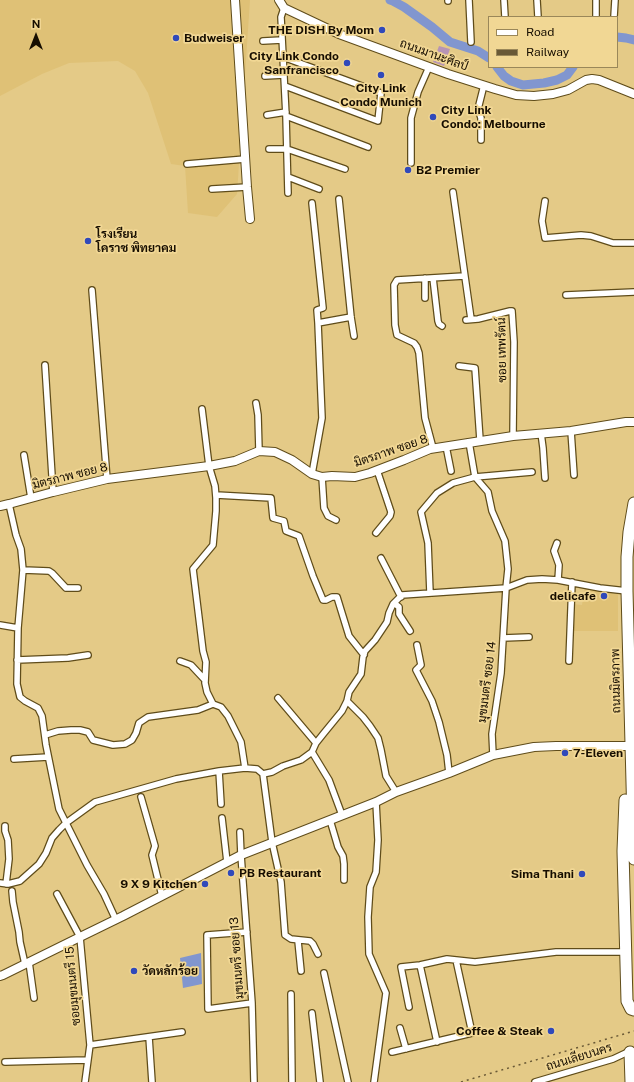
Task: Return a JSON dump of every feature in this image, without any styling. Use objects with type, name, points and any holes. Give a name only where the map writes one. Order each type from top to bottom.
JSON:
[{"type":"highway","name":"ถนนมิตรภาพ","points":[[634,503],[629,532],[627,557],[630,746],[634,859]]},
{"type":"highway","points":[[632,790],[626,793],[623,851],[627,1001],[631,1009],[634,1010]]},
{"type":"highway","points":[[631,1082],[632,1057]]},
{"type":"street","points":[[235,0],[250,219]]},
{"type":"street","points":[[279,0],[284,8],[281,17],[285,86],[288,193]]},
{"type":"street","points":[[469,0],[471,42]]},
{"type":"street","points":[[504,0],[505,16]]},
{"type":"street","points":[[537,0],[538,16]]},
{"type":"street","points":[[596,0],[596,16]]},
{"type":"street","points":[[614,16],[615,0]]},
{"type":"street","name":"ถนนมานะศิลป์","points":[[284,8],[339,34],[516,95],[534,96],[553,94],[568,90],[586,80],[592,79],[599,80],[634,94]]},
{"type":"street","points":[[263,40],[282,40]]},
{"type":"street","points":[[283,57],[380,93],[378,122],[285,86]]},
{"type":"street","points":[[411,163],[411,118],[418,92],[429,66]]},
{"type":"street","points":[[265,76],[284,75]]},
{"type":"street","points":[[481,140],[481,118],[478,109],[484,85]]},
{"type":"street","points":[[267,114],[286,114],[368,147]]},
{"type":"street","points":[[269,149],[287,149],[345,169]]},
{"type":"street","points":[[187,164],[245,159]]},
{"type":"street","points":[[288,177],[319,190]]},
{"type":"street","points":[[212,190],[247,187]]},
{"type":"street","points":[[433,448],[424,407],[419,353],[417,346],[414,343],[397,334],[395,325],[394,285],[397,280],[464,276],[453,192]]},
{"type":"street","points":[[339,199],[354,336]]},
{"type":"street","points":[[545,201],[542,221],[545,238],[581,235],[591,236],[613,243],[634,244]]},
{"type":"street","points":[[312,203],[323,308],[317,310],[322,418],[312,474]]},
{"type":"street","name":"ซอย เทพรัตน์","points":[[464,276],[468,319],[512,311],[514,342],[513,436]]},
{"type":"street","points":[[425,278],[425,298]]},
{"type":"street","points":[[433,278],[438,321],[442,326]]},
{"type":"street","points":[[92,290],[107,479]]},
{"type":"street","points":[[566,295],[634,292]]},
{"type":"street","points":[[318,323],[351,317]]},
{"type":"street","points":[[45,365],[53,492]]},
{"type":"street","points":[[459,366],[475,368],[480,440]]},
{"type":"street","points":[[256,403],[258,415],[259,451]]},
{"type":"street","points":[[202,409],[209,466],[215,486],[216,511],[213,545],[193,569],[203,651],[206,662],[205,680],[207,692],[213,704]]},
{"type":"street","name":"มิตรภาพ ซอย 8","points":[[0,506],[107,479],[235,462],[259,451],[275,452],[292,460],[312,474],[322,477],[355,477],[433,448],[480,440],[571,431],[634,422]]},
{"type":"street","points":[[571,431],[574,474]]},
{"type":"street","points":[[541,433],[544,448],[545,478]]},
{"type":"street","points":[[469,442],[475,477]]},
{"type":"street","points":[[446,446],[450,471]]},
{"type":"street","points":[[24,455],[31,498]]},
{"type":"street","points":[[376,533],[390,516],[391,512],[377,470]]},
{"type":"street","points":[[430,593],[428,543],[421,512],[437,493],[453,483],[475,477],[532,472]]},
{"type":"street","points":[[322,477],[324,508],[328,516],[336,520]]},
{"type":"street","name":"มุขมนตรี ซอย 14","points":[[475,477],[488,492],[492,511],[505,541],[508,570],[502,673],[492,734],[494,755]]},
{"type":"street","points":[[216,495],[271,498],[273,518],[284,521],[286,531],[299,536],[323,600],[336,597],[349,636],[364,655]]},
{"type":"street","points":[[9,504],[16,535],[22,549],[23,570],[17,660],[17,684],[20,697],[38,708],[42,716],[48,757],[59,810],[87,865],[104,894],[116,920]]},
{"type":"street","points":[[557,543],[554,551],[559,565],[558,580]]},
{"type":"street","points":[[381,558],[400,597]]},
{"type":"street","points":[[23,570],[49,571],[52,572],[66,588],[78,588]]},
{"type":"street","points":[[263,774],[272,772],[283,766],[301,760],[312,752],[316,743],[342,711],[347,701],[349,692],[361,674],[365,651],[375,640],[387,622],[389,613],[394,603],[402,595],[506,588],[527,580],[542,579],[558,580],[600,588],[627,591]]},
{"type":"street","points":[[568,661],[572,582]]},
{"type":"street","points":[[394,603],[399,607],[399,614],[410,631]]},
{"type":"street","points":[[0,626],[18,628]]},
{"type":"street","points":[[503,638],[529,637]]},
{"type":"street","points":[[417,645],[421,665],[416,670],[432,701],[439,722],[447,756],[449,773]]},
{"type":"street","points":[[17,660],[68,658],[88,655]]},
{"type":"street","points":[[180,661],[191,665],[205,680]]},
{"type":"street","points":[[278,698],[316,743]]},
{"type":"street","points":[[347,701],[363,717],[378,738],[386,776],[396,792]]},
{"type":"street","points":[[45,735],[58,731],[80,730],[88,732],[93,740],[113,745],[125,744],[132,740],[139,723],[148,717],[198,710],[213,704],[221,707],[228,716],[241,742],[244,768]]},
{"type":"street","points":[[0,976],[116,920],[241,855],[376,802],[396,792],[494,755],[534,747],[630,746]]},
{"type":"street","points":[[312,752],[329,780],[342,815]]},
{"type":"street","points":[[14,759],[48,757]]},
{"type":"street","points":[[5,826],[8,840],[9,859],[3,884],[20,881],[39,864],[46,853],[52,838],[66,823],[95,802],[176,779],[219,771],[244,768],[257,769],[263,774],[272,842],[281,882],[285,935],[291,939],[310,941],[318,954]]},
{"type":"street","points":[[219,771],[222,804]]},
{"type":"street","points":[[141,797],[155,846],[152,855],[162,896]]},
{"type":"street","points":[[374,1082],[386,993],[369,954],[368,917],[370,888],[376,872],[378,840],[376,802]]},
{"type":"street","points":[[222,818],[227,862]]},
{"type":"street","points":[[330,820],[344,864],[344,880]]},
{"type":"street","name":"มุขมนตรี ซอย 13","points":[[240,832],[252,1003],[254,1082]]},
{"type":"street","points":[[12,891],[20,942],[27,963],[34,998]]},
{"type":"street","name":"ซอยมุขมนตรี 15","points":[[58,894],[80,937],[90,1045],[85,1082]]},
{"type":"street","points":[[247,932],[207,935],[208,1009],[252,1003]]},
{"type":"street","points":[[298,940],[301,971]]},
{"type":"street","points":[[409,1006],[401,967],[420,965],[447,959],[475,962],[556,952],[625,952]]},
{"type":"street","points":[[392,1052],[472,1033],[456,960]]},
{"type":"street","points":[[420,965],[437,1042]]},
{"type":"street","points":[[324,973],[348,1082]]},
{"type":"street","points":[[291,994],[292,1082]]},
{"type":"street","points":[[312,1013],[320,1082]]},
{"type":"street","points":[[400,1028],[406,1049]]},
{"type":"street","points":[[90,1045],[182,1032]]},
{"type":"street","points":[[149,1037],[152,1082]]},
{"type":"street","name":"ถนนเลียบนคร","points":[[535,1082],[613,1059],[632,1057]]},
{"type":"street","points":[[5,1062],[87,1060]]},
{"type":"shaded area","points":[[0,0],[250,0],[237,194],[217,217],[188,213],[185,166],[171,164],[148,93],[135,71],[118,61],[69,63],[42,74],[0,96]]},
{"type":"shaded area","points":[[439,46],[450,49],[444,66],[433,62]]},
{"type":"shaded area","points":[[585,588],[618,594],[618,631],[572,631],[573,604],[582,605]]},
{"type":"water","points":[[201,953],[202,984],[183,988],[180,958]]},
{"type":"waterway","points":[[390,0],[404,7],[450,42],[478,51],[488,57]]},
{"type":"waterway","points":[[618,37],[634,40]]},
{"type":"waterway","points":[[498,68],[504,76],[511,81],[523,85],[557,80],[567,75],[572,68]]},
{"type":"railway","points":[[461,1082],[634,1031]]},
{"type":"place","name":"THE DISH By Mom","points":[[382,30]]},
{"type":"place","name":"Budweiser","points":[[176,38]]},
{"type":"place","name":"City Link Condo Sanfrancisco","points":[[347,63]]},
{"type":"place","name":"City Link Condo Munich","points":[[381,75]]},
{"type":"place","name":"City Link Condo: Melbourne","points":[[433,117]]},
{"type":"place","name":"B2 Premier","points":[[408,170]]},
{"type":"place","name":"โรงเรียน โคราช พิทยาคม","points":[[88,241]]},
{"type":"place","name":"delicafe","points":[[604,596]]},
{"type":"place","name":"7-Eleven","points":[[565,753]]},
{"type":"place","name":"PB Restaurant","points":[[231,873]]},
{"type":"place","name":"Sima Thani","points":[[582,874]]},
{"type":"place","name":"9 X 9 Kitchen","points":[[205,884]]},
{"type":"place","name":"วัดหลักร้อย","points":[[134,971]]},
{"type":"place","name":"Coffee & Steak","points":[[551,1031]]}]
